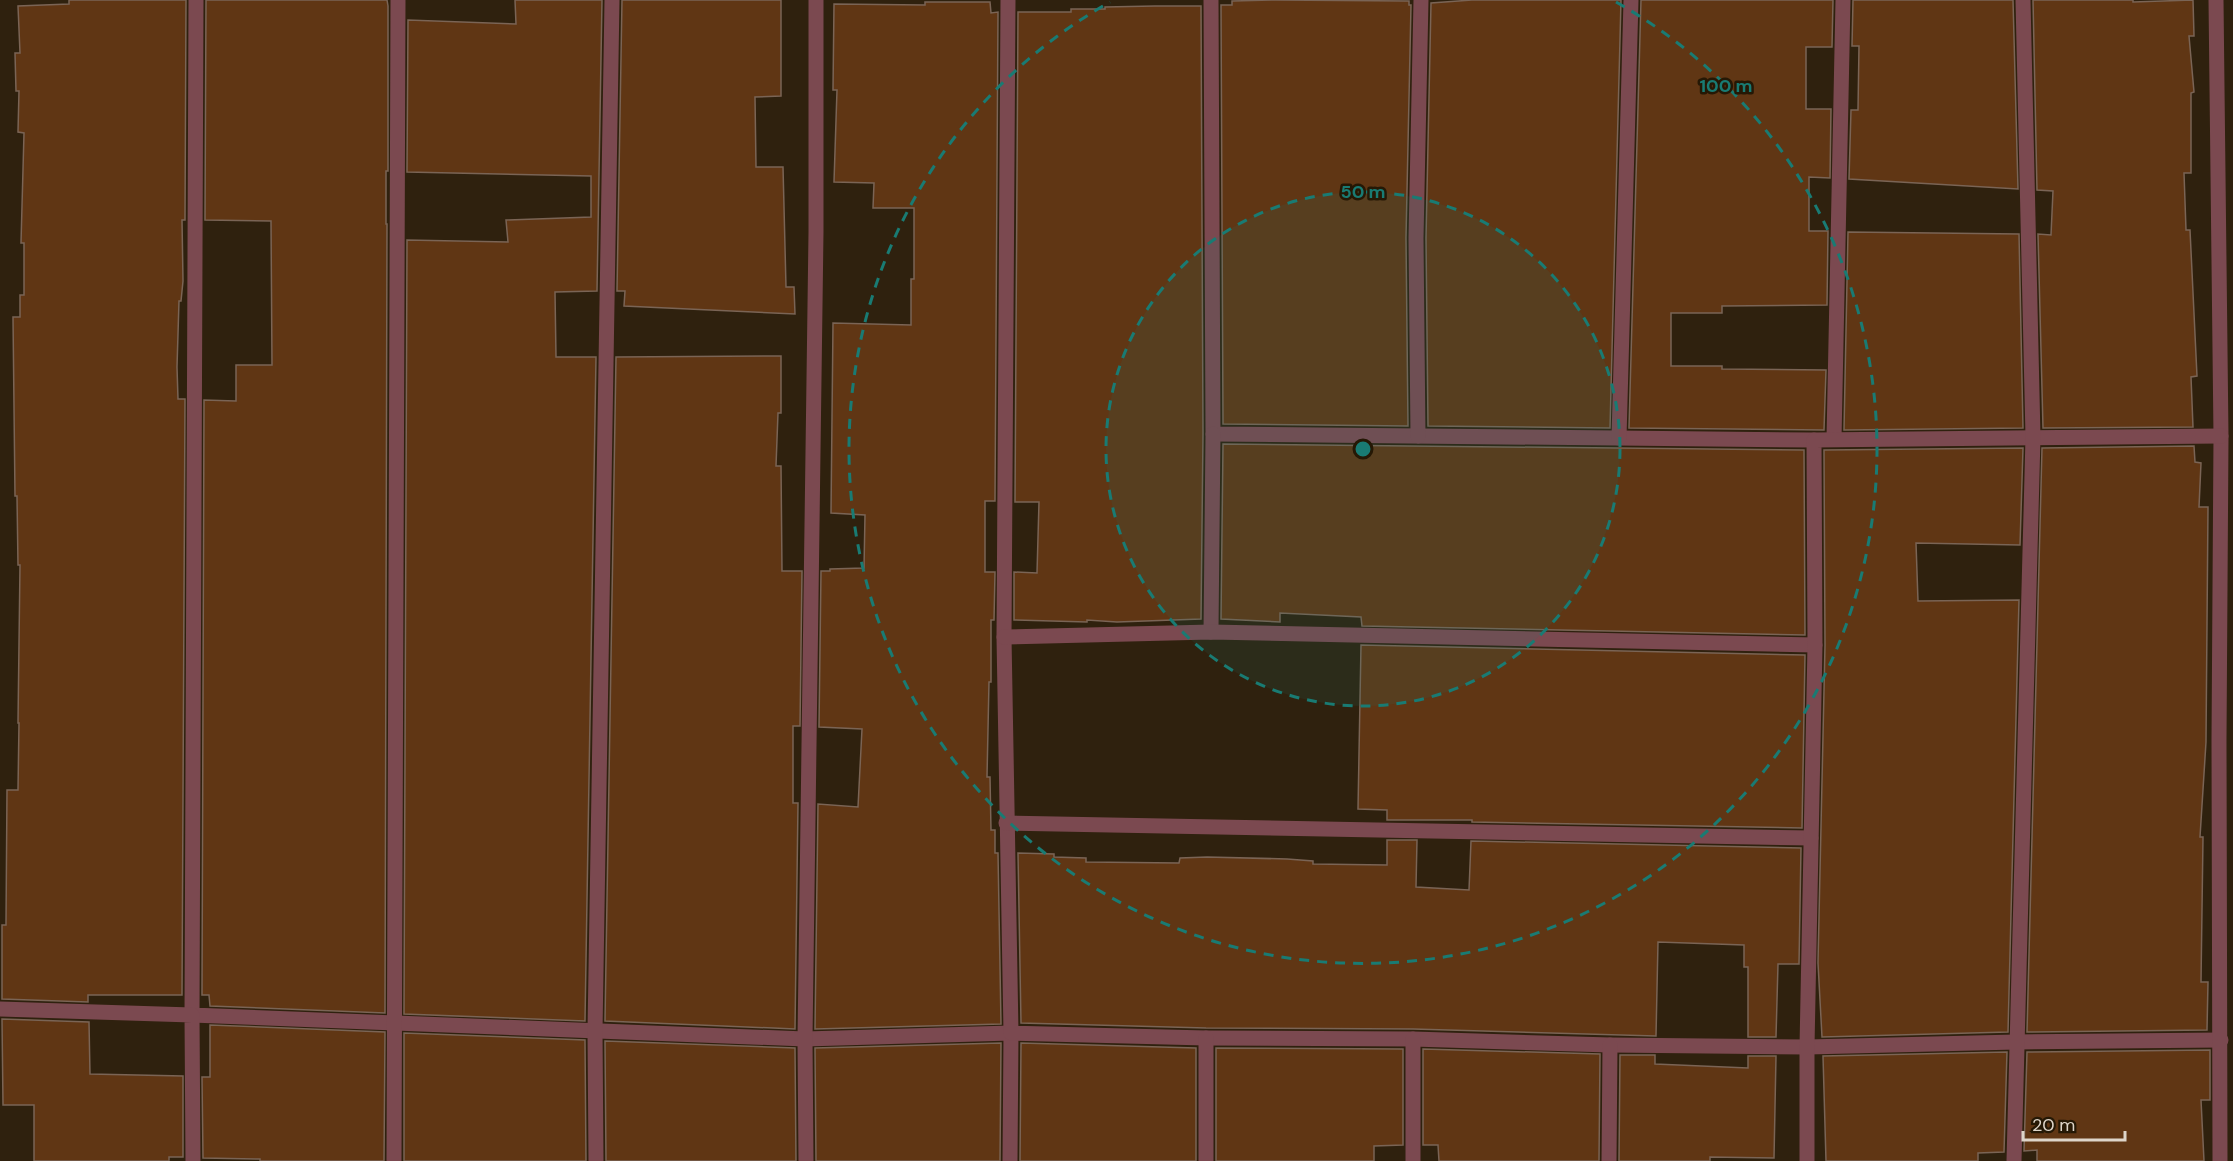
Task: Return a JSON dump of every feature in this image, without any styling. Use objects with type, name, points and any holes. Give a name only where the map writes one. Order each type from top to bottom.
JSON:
[{"type":"street","points":[[193,1161],[196,0]]},
{"type":"street","points":[[394,1161],[398,0]]},
{"type":"street","points":[[596,1161],[595,1031],[612,0]]},
{"type":"street","points":[[806,1161],[805,1039],[816,232],[816,0]]},
{"type":"street","points":[[1008,0],[1004,637],[1011,1033],[1010,1161]]},
{"type":"street","points":[[1211,0],[1213,434],[1211,632]]},
{"type":"street","points":[[1418,436],[1416,238],[1421,0]]},
{"type":"street","points":[[1619,438],[1631,0]]},
{"type":"street","points":[[1834,440],[1843,0]]},
{"type":"street","points":[[2014,1161],[2033,437],[2023,0]]},
{"type":"street","points":[[2216,0],[2227,441],[2219,740],[2220,1161]]},
{"type":"street","points":[[1213,434],[1814,440],[2033,437],[2227,441]]},
{"type":"street","points":[[1807,1161],[1815,645],[1814,440]]},
{"type":"street","points":[[1004,637],[1211,632],[1815,645]]},
{"type":"street","points":[[2219,740],[2233,751]]},
{"type":"street","points":[[1006,823],[1811,838]]},
{"type":"street","points":[[0,1009],[805,1039],[1011,1033],[1206,1038],[1413,1039],[1610,1046],[1807,1047],[2221,1040]]},
{"type":"street","points":[[1206,1038],[1206,1161]]},
{"type":"street","points":[[1413,1039],[1413,1161]]},
{"type":"street","points":[[1608,1161],[1610,1046]]},
{"type":"building","points":[[69,0],[186,0],[185,220],[182,220],[183,281],[181,301],[179,301],[177,367],[178,399],[185,399],[182,995],[88,995],[88,1002],[2,999],[2,925],[6,925],[7,790],[18,790],[20,565],[18,565],[17,496],[15,496],[13,317],[20,317],[20,295],[24,295],[24,243],[21,243],[24,133],[18,132],[19,91],[16,91],[15,53],[20,53],[18,6],[69,4]]},
{"type":"building","points":[[206,0],[387,0],[385,1013],[210,1006],[209,995],[202,995],[204,400],[236,401],[236,365],[272,365],[271,221],[205,220]]},
{"type":"building","points":[[515,0],[602,0],[597,291],[555,292],[556,357],[596,357],[585,1021],[404,1014],[407,240],[508,242],[506,220],[591,217],[591,176],[407,172],[408,20],[516,24]]},
{"type":"building","points":[[622,0],[781,0],[781,96],[755,97],[756,167],[783,167],[786,287],[794,287],[795,314],[624,306],[625,291],[617,291]]},
{"type":"building","points":[[1472,0],[1621,0],[1610,428],[1428,426],[1426,238],[1431,3]]},
{"type":"building","points":[[1641,0],[1833,0],[1832,47],[1806,47],[1806,109],[1831,109],[1830,178],[1809,177],[1809,231],[1828,231],[1827,305],[1722,306],[1722,313],[1671,313],[1671,366],[1826,370],[1824,430],[1629,428]]},
{"type":"building","points":[[1853,0],[2013,0],[2018,189],[1849,179],[1851,110],[1858,110],[1859,46],[1852,46]]},
{"type":"building","points":[[2033,0],[2133,0],[2133,2],[2193,0],[2194,36],[2189,36],[2194,92],[2191,93],[2191,173],[2184,173],[2186,230],[2190,230],[2197,376],[2191,377],[2193,427],[2043,428],[2038,234],[2051,235],[2053,191],[2037,190]]},
{"type":"building","points":[[1232,1],[1409,1],[1411,5],[1406,238],[1408,426],[1223,424],[1221,5],[1232,5]]},
{"type":"building","points":[[925,2],[990,2],[991,13],[998,12],[995,501],[985,501],[985,572],[995,572],[994,620],[991,620],[987,777],[990,777],[991,830],[995,830],[995,853],[998,853],[1001,1024],[815,1029],[818,804],[858,807],[862,729],[819,727],[821,571],[864,568],[865,515],[831,513],[833,323],[911,325],[911,279],[914,279],[914,208],[873,208],[874,183],[834,182],[837,90],[833,90],[834,4],[925,5]]},
{"type":"building","points":[[1201,6],[1203,434],[1201,619],[1117,622],[1014,620],[1014,572],[1037,573],[1039,502],[1015,502],[1018,12],[1071,12],[1071,9]]},
{"type":"building","points":[[1848,232],[2019,234],[2023,428],[1844,430]]},
{"type":"building","points":[[781,356],[781,413],[778,413],[776,466],[781,466],[782,571],[802,571],[800,726],[793,726],[793,803],[798,803],[795,1029],[605,1021],[616,357]]},
{"type":"building","points":[[1223,444],[1804,450],[1805,635],[1362,626],[1361,617],[1280,613],[1280,622],[1221,619]]},
{"type":"building","points":[[2194,446],[2195,462],[2201,463],[2199,507],[2208,507],[2206,742],[2200,837],[2203,837],[2201,982],[2208,982],[2207,1030],[2027,1032],[2042,448]]},
{"type":"building","points":[[2023,448],[2020,545],[1916,543],[1918,601],[2019,600],[2008,1032],[1822,1037],[1818,963],[1825,645],[1824,450]]},
{"type":"building","points":[[1361,645],[1805,655],[1802,828],[1387,820],[1387,810],[1358,809]]},
{"type":"building","points":[[1387,840],[1417,840],[1416,887],[1469,890],[1471,841],[1801,848],[1799,964],[1778,964],[1776,1037],[1748,1037],[1748,967],[1744,967],[1744,945],[1658,942],[1656,1036],[1413,1029],[1206,1028],[1021,1023],[1018,853],[1086,858],[1086,862],[1179,863],[1180,858],[1207,857],[1287,859],[1313,861],[1313,864],[1387,865]]},
{"type":"building","points":[[2,1019],[89,1022],[90,1074],[183,1076],[183,1157],[169,1157],[169,1161],[34,1161],[34,1105],[3,1105]]},
{"type":"building","points":[[210,1025],[385,1032],[384,1161],[260,1161],[260,1159],[203,1158],[202,1077],[210,1077]]},
{"type":"building","points":[[404,1033],[585,1040],[586,1161],[404,1161]]},
{"type":"building","points":[[605,1041],[795,1048],[796,1161],[606,1161]]},
{"type":"building","points":[[1001,1043],[1000,1161],[816,1161],[815,1048]]},
{"type":"building","points":[[1021,1043],[1196,1048],[1196,1161],[1020,1161]]},
{"type":"building","points":[[1216,1048],[1403,1049],[1403,1145],[1374,1146],[1374,1161],[1216,1161]]},
{"type":"building","points":[[1423,1049],[1600,1054],[1599,1161],[1439,1161],[1438,1145],[1423,1145]]},
{"type":"building","points":[[2210,1050],[2210,1100],[2201,1100],[2204,1161],[2037,1161],[2037,1150],[2024,1151],[2027,1052]]},
{"type":"building","points":[[2007,1052],[2004,1152],[1978,1153],[1978,1161],[1826,1161],[1823,1056]]},
{"type":"building","points":[[1620,1055],[1655,1055],[1655,1064],[1748,1068],[1748,1056],[1776,1056],[1774,1158],[1710,1157],[1710,1161],[1619,1161]]}]
